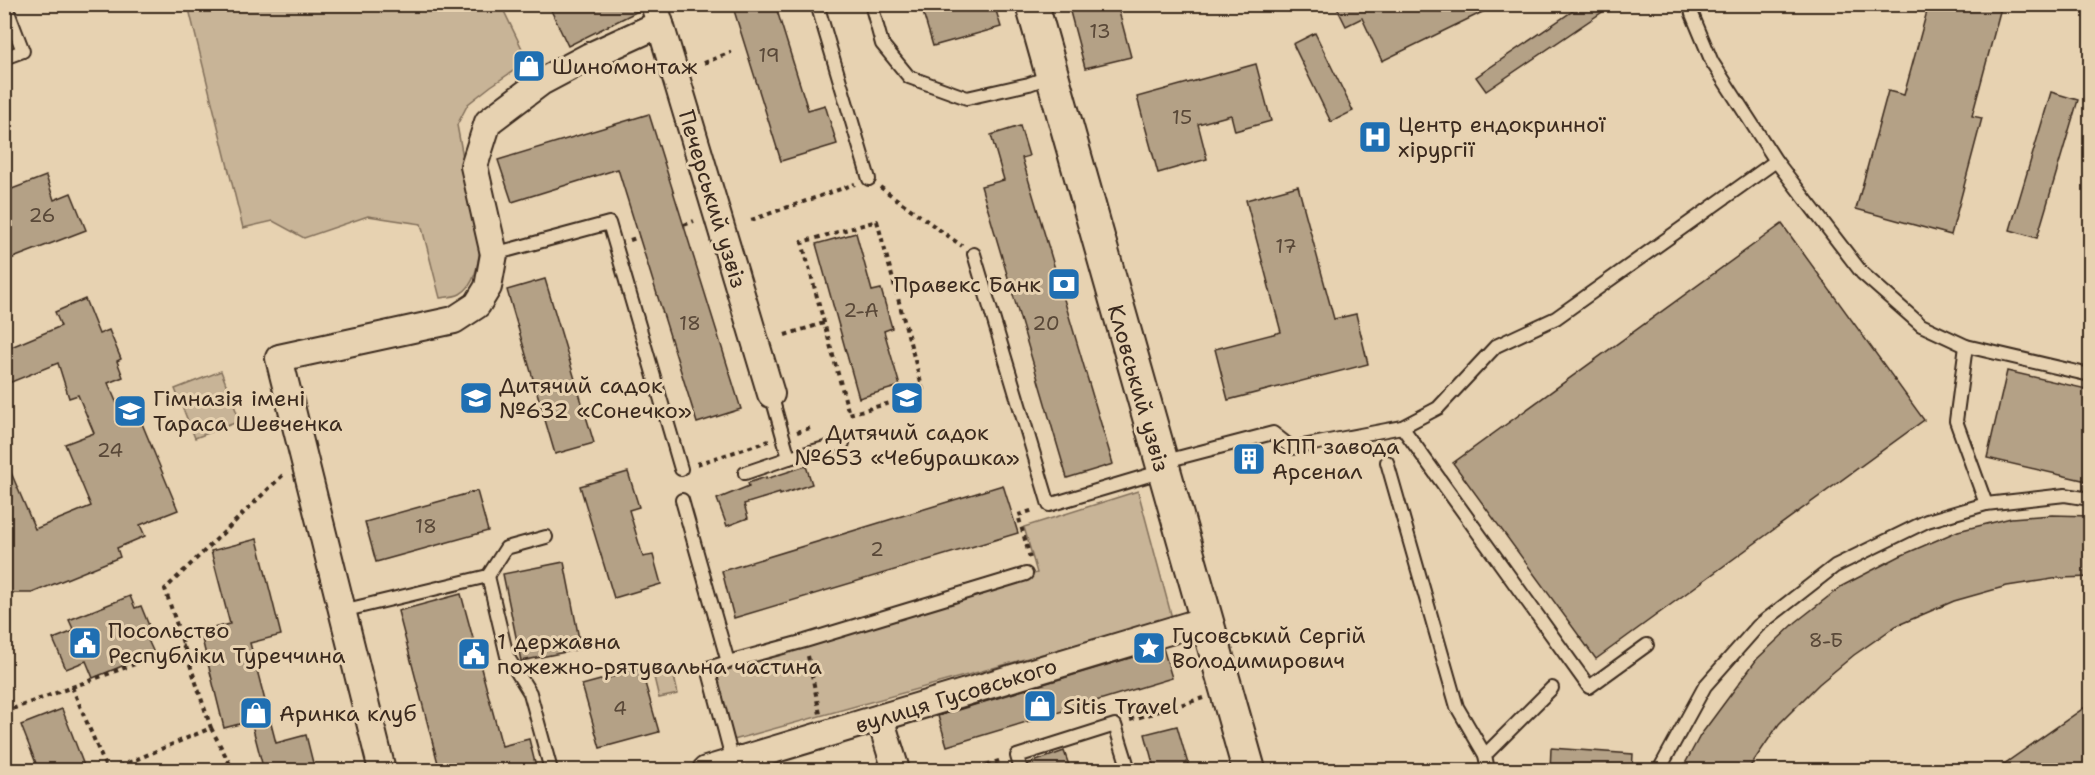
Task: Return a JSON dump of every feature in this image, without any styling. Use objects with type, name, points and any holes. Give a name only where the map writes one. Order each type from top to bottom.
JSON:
[{"type":"street","name":"Кловський узвіз","points":[[1032,4],[1249,771]]},
{"type":"street","points":[[382,771],[279,358],[454,320],[477,305],[488,286],[494,254],[474,166],[488,122],[541,82],[590,56],[657,14]]},
{"type":"street","name":"Печерський узвіз","points":[[657,14],[771,394]]},
{"type":"street","name":"вулиця Гусовського","points":[[706,771],[1206,620]]},
{"type":"street","points":[[880,718],[896,771]]},
{"type":"lane","points":[[4,58],[23,51],[5,4]]},
{"type":"lane","points":[[817,4],[869,179]]},
{"type":"lane","points":[[871,4],[882,44],[909,77],[967,99],[1029,84],[1051,76]]},
{"type":"lane","points":[[1690,4],[1712,62],[1776,161],[1862,273],[1921,325],[1966,346],[2091,375]]},
{"type":"lane","points":[[974,254],[1049,505],[1273,433],[1292,448],[1402,428],[1438,408],[1496,346],[1556,318],[1776,161]]},
{"type":"lane","points":[[494,254],[609,224],[681,469]]},
{"type":"lane","points":[[1966,346],[1956,421],[1986,504]]},
{"type":"lane","points":[[771,394],[789,458]]},
{"type":"lane","points":[[1402,428],[1589,687],[1647,645]]},
{"type":"lane","points":[[745,473],[843,443]]},
{"type":"lane","points":[[1387,462],[1457,707],[1485,755],[1488,771]]},
{"type":"lane","points":[[1659,771],[1705,686],[1758,626],[1835,566],[1927,522],[1986,504],[2065,495],[2091,499]]},
{"type":"lane","points":[[682,500],[728,662]]},
{"type":"lane","points":[[342,611],[488,576],[506,548],[546,537]]},
{"type":"lane","points":[[733,762],[708,668],[1026,574]]},
{"type":"lane","points":[[488,576],[507,656],[530,693],[551,771]]},
{"type":"lane","points":[[1485,755],[1552,688]]},
{"type":"lane","points":[[1021,771],[1017,756],[1115,725],[1129,771]]},
{"type":"path","points":[[704,63],[730,52]]},
{"type":"path","points":[[751,220],[869,179],[974,254]]},
{"type":"path","points":[[877,221],[924,394],[849,414],[824,323],[802,242],[877,221]]},
{"type":"path","points":[[785,335],[824,323]]},
{"type":"path","points":[[791,434],[813,427]]},
{"type":"path","points":[[681,469],[780,438]]},
{"type":"path","points":[[233,771],[211,728],[165,590],[216,538],[289,470],[302,452]]},
{"type":"path","points":[[1018,515],[1032,565],[1026,574]]},
{"type":"path","points":[[805,641],[825,735]]},
{"type":"path","points":[[4,712],[184,646]]},
{"type":"path","points":[[72,687],[109,771],[211,728]]},
{"type":"path","points":[[1115,725],[1203,698]]},
{"type":"path","points":[[969,771],[1017,756]]},
{"type":"shaded area","points":[[188,5],[501,5],[528,61],[468,104],[457,125],[480,248],[475,274],[465,290],[456,296],[440,298],[421,224],[368,216],[304,238],[273,221],[243,228]]},
{"type":"shaded area","points":[[221,371],[240,421],[195,438],[175,389]]},
{"type":"shaded area","points":[[1138,491],[1172,618],[730,741],[710,670],[1037,573],[1024,527]]},
{"type":"shaded area","points":[[672,668],[678,694],[659,698],[653,673]]},
{"type":"building","points":[[548,4],[639,4],[640,10],[568,46]]},
{"type":"building","points":[[732,4],[775,4],[808,110],[825,105],[837,144],[781,161]]},
{"type":"building","points":[[939,4],[994,4],[1001,27],[933,46],[922,9]]},
{"type":"building","points":[[1068,4],[1117,4],[1131,57],[1085,68]]},
{"type":"building","points":[[1335,4],[1499,4],[1382,61],[1362,18],[1346,26]]},
{"type":"building","points":[[1583,4],[1614,4],[1486,91],[1476,77]]},
{"type":"building","points":[[1929,4],[2002,4],[1972,116],[1982,118],[1951,235],[1856,209],[1888,91],[1904,95]]},
{"type":"building","points":[[1315,33],[1353,111],[1331,122],[1293,44]]},
{"type":"building","points":[[1256,64],[1271,121],[1235,131],[1231,115],[1198,124],[1207,159],[1158,173],[1137,97]]},
{"type":"building","points":[[2051,92],[2078,100],[2037,238],[2010,230]]},
{"type":"building","points":[[649,114],[741,409],[697,423],[618,169],[512,202],[498,160]]},
{"type":"building","points":[[1020,126],[1029,156],[1022,158],[1113,464],[1067,478],[981,186],[1004,180],[991,135]]},
{"type":"building","points":[[46,176],[54,200],[71,193],[86,230],[8,260],[4,250],[4,192]]},
{"type":"building","points":[[1298,186],[1334,319],[1356,314],[1368,364],[1228,400],[1215,349],[1281,332],[1246,200]]},
{"type":"building","points":[[1782,224],[1924,420],[1596,659],[1453,463]]},
{"type":"building","points":[[856,233],[872,291],[881,289],[892,328],[884,331],[900,386],[859,398],[816,244]]},
{"type":"building","points":[[545,279],[594,443],[555,454],[507,290]]},
{"type":"building","points":[[85,299],[99,334],[109,330],[121,359],[117,361],[123,377],[108,383],[124,420],[138,414],[178,510],[140,525],[145,536],[117,548],[120,557],[32,593],[8,593],[4,585],[4,456],[35,529],[91,506],[65,444],[94,433],[78,395],[69,398],[58,363],[4,385],[4,350],[61,326],[55,312]]},
{"type":"building","points":[[2007,371],[2091,390],[2091,482],[1987,458]]},
{"type":"building","name":"КПП завода Арсенал","points":[[1258,445],[1264,468],[1241,475],[1234,452]]},
{"type":"building","points":[[806,466],[812,484],[744,504],[748,518],[727,526],[717,499],[749,486],[748,483]]},
{"type":"building","points":[[628,472],[639,507],[629,510],[643,557],[653,555],[661,584],[614,598],[580,486]]},
{"type":"building","points":[[1003,485],[1018,533],[734,618],[722,571]]},
{"type":"building","points":[[477,491],[488,531],[376,562],[365,522]]},
{"type":"building","points":[[2052,515],[2091,516],[2091,577],[2059,578],[2007,586],[1954,601],[1896,626],[1854,655],[1819,684],[1779,724],[1747,771],[1681,771],[1700,736],[1757,659],[1796,622],[1842,586],[1900,556],[1958,531],[2011,518]]},
{"type":"building","points":[[257,539],[281,635],[250,643],[276,743],[306,735],[315,771],[264,771],[251,721],[224,728],[200,631],[230,624],[211,551]]},
{"type":"building","points":[[564,562],[581,649],[521,661],[503,574]]},
{"type":"building","points":[[461,594],[502,746],[529,739],[537,771],[440,771],[398,611]]},
{"type":"building","points":[[130,596],[135,608],[141,606],[154,638],[148,640],[154,653],[93,678],[86,661],[66,669],[53,639],[74,631],[69,620]]},
{"type":"building","points":[[1163,648],[1172,678],[947,746],[938,716]]},
{"type":"building","points":[[641,669],[659,732],[600,748],[582,685]]},
{"type":"building","points":[[2091,703],[2091,764],[2081,771],[1994,771]]},
{"type":"building","points":[[62,709],[86,771],[39,771],[21,725]]},
{"type":"building","points":[[1177,726],[1190,771],[1155,771],[1145,734]]},
{"type":"building","points":[[1551,748],[1633,754],[1632,771],[1550,771]]},
{"type":"building","points":[[1064,751],[1071,771],[1029,771],[1028,764]]},
{"type":"place","name":"Шиномонтаж","points":[[529,66]]},
{"type":"place","name":"Центр ендокринної хірургії","points":[[1375,137]]},
{"type":"place","name":"Правекс Банк","points":[[1064,284]]},
{"type":"place","name":"Дитячий садок №632 «Сонечко»","points":[[476,398]]},
{"type":"place","name":"Дитячий садок №653 «Чебурашка»","points":[[907,398]]},
{"type":"place","name":"Гімназія імені Тараса Шевченка","points":[[130,411]]},
{"type":"place","name":"КПП завода Арсенал","points":[[1249,459]]},
{"type":"place","name":"Посольство Республіки Туреччина","points":[[85,643]]},
{"type":"place","name":"Гусовський Сергій Володимирович","points":[[1149,648]]},
{"type":"place","name":"1 державна пожежно-рятувальна частина","points":[[474,654]]},
{"type":"place","name":"Sitis Travel","points":[[1040,706]]},
{"type":"place","name":"Аринка клуб","points":[[256,713]]}]
